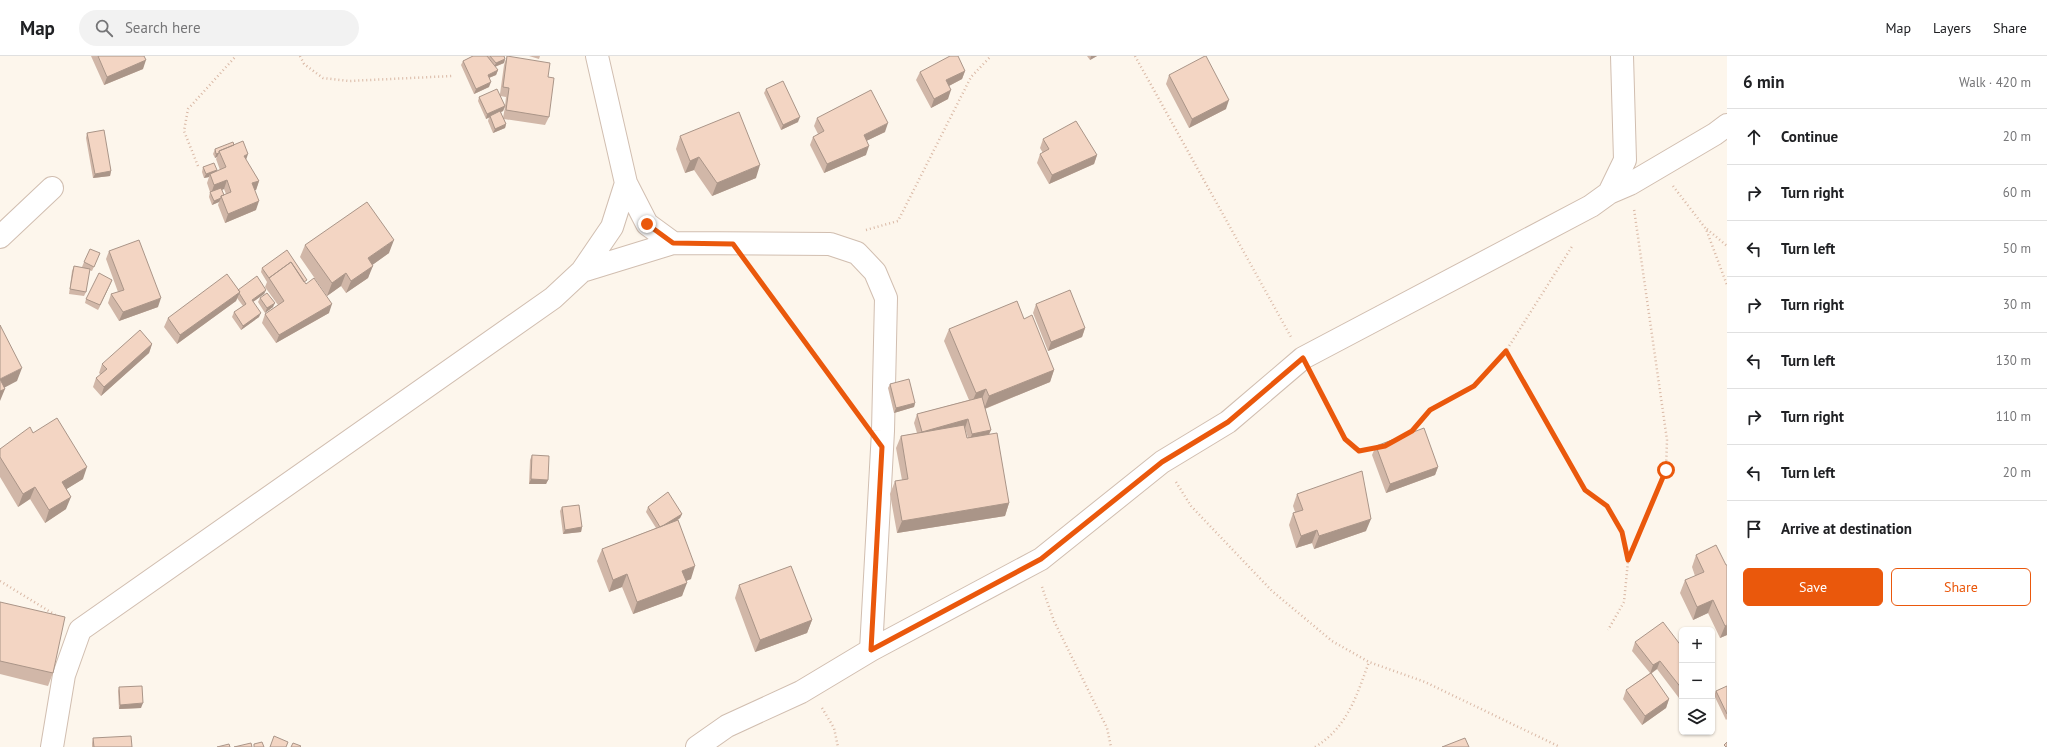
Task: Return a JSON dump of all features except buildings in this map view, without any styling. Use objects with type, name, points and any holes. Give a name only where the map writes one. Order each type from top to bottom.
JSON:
[{"type":"street","points":[[598,56],[626,183],[647,224],[673,243]]},
{"type":"street","points":[[1609,193],[1625,160],[1622,56]]},
{"type":"street","points":[[697,747],[727,726],[801,692],[871,650],[1041,559],[1162,462],[1228,422],[1303,358],[1591,206],[1609,193],[1630,184],[1715,134],[1727,125]]},
{"type":"street","points":[[52,747],[64,675],[80,630],[553,298],[582,271],[612,227],[626,183]]},
{"type":"street","points":[[0,237],[52,188]]},
{"type":"street","points":[[582,271],[673,243],[830,244],[857,253],[875,272],[886,298],[883,431],[871,650]]},
{"type":"path","points":[[198,166],[184,131],[188,109],[236,56]]},
{"type":"path","points":[[300,56],[304,64],[323,78],[348,81],[452,76]]},
{"type":"path","points":[[830,244],[854,233],[898,221],[971,77],[990,56]]},
{"type":"path","points":[[1135,56],[1303,358],[1345,439],[1359,451],[1378,447]]},
{"type":"path","points":[[1658,167],[1706,229],[1727,246]]},
{"type":"path","points":[[1608,630],[1624,602],[1628,560],[1666,470],[1667,440],[1630,184]]},
{"type":"path","points":[[1398,438],[1412,431],[1430,410],[1474,386],[1506,351],[1570,252],[1591,206]]},
{"type":"path","points":[[1706,229],[1727,285]]},
{"type":"path","points":[[733,244],[859,416]]},
{"type":"path","points":[[1506,351],[1585,490],[1607,506],[1622,532],[1628,560]]},
{"type":"path","points":[[1162,462],[1191,506],[1272,591],[1332,641],[1369,662],[1425,682],[1560,747]]},
{"type":"path","points":[[1041,559],[1042,590],[1054,621],[1107,728],[1111,747]]},
{"type":"path","points":[[0,581],[80,630]]},
{"type":"path","points":[[1315,747],[1328,739],[1354,704],[1369,662]]},
{"type":"path","points":[[801,692],[823,708],[834,728],[838,747]]},
{"type":"route","points":[[647,224],[673,243],[733,244],[882,447],[871,650],[1041,559],[1162,462],[1228,422],[1303,358],[1345,439],[1359,451],[1385,446],[1412,431],[1430,410],[1474,386],[1506,351],[1585,490],[1607,506],[1622,532],[1628,560],[1666,470]]}]
